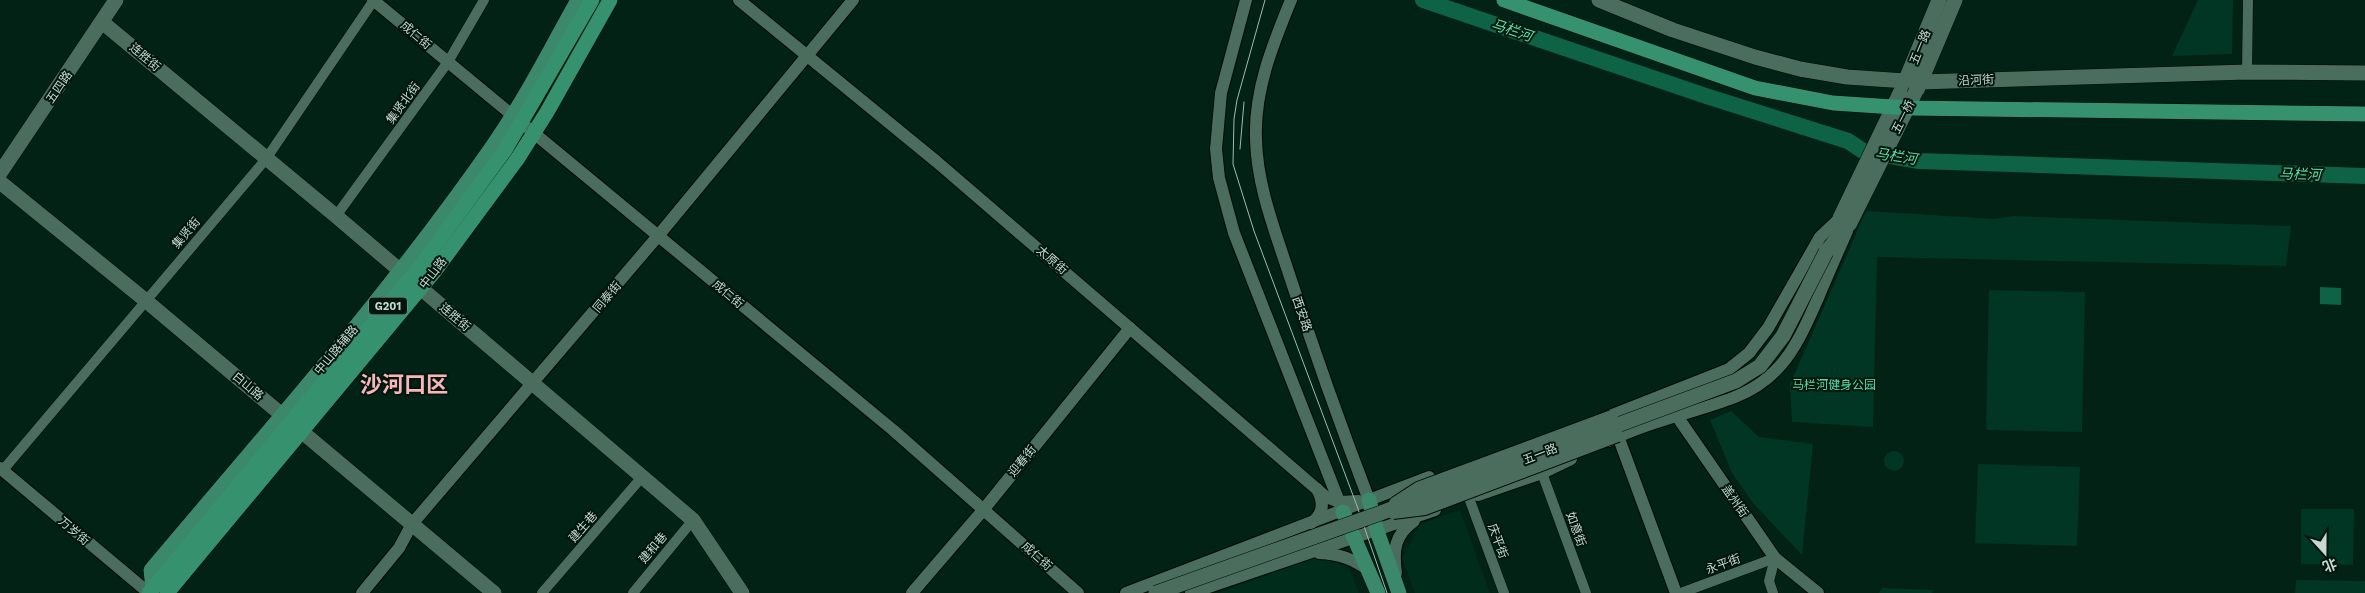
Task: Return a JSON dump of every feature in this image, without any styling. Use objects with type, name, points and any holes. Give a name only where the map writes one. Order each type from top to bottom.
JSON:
[{"type":"highway","name":"中山路","points":[[411,279],[505,150],[517,119],[592,0]]},
{"type":"highway","name":"中山路","points":[[155,592],[411,279],[512,165],[610,0]]},
{"type":"highway","points":[[1504,0],[1755,88],[1832,103],[1909,108],[2365,114]]},
{"type":"highway","points":[[1533,0],[1757,80],[1834,96],[1909,100],[2365,106]]},
{"type":"main road","name":"五四路","points":[[0,172],[116,0]]},
{"type":"main road","points":[[517,119],[578,0]]},
{"type":"main road","name":"沿河街","points":[[1599,0],[1674,30],[1755,57],[1800,69],[1911,87],[2247,72],[2365,73]]},
{"type":"main road","name":"五一路","points":[[1911,87],[1939,0]]},
{"type":"main road","name":"五一路","points":[[1911,87],[1954,0]]},
{"type":"main road","name":"连胜街","points":[[102,22],[411,279],[693,520],[742,593]]},
{"type":"main road","name":"五一桥","points":[[1845,221],[1911,87]]},
{"type":"main road","name":"白山路","points":[[0,182],[494,593]]},
{"type":"main road","name":"五一路","points":[[1156,593],[1378,514],[1736,381],[1760,366],[1783,336],[1826,252],[1845,221]]},
{"type":"main road","name":"中山路辅路","points":[[155,592],[151,570],[292,423],[411,279]]},
{"type":"main road","name":"西安路","points":[[1369,500],[1377,531],[1399,592]]},
{"type":"main road","points":[[1341,507],[1378,593]]},
{"type":"street","name":"成仁街","points":[[374,0],[893,430],[1078,593]]},
{"type":"street","name":"集贤街","points":[[1,469],[266,159],[374,0]]},
{"type":"street","name":"集贤北街","points":[[336,216],[448,62],[484,0]]},
{"type":"street","name":"太原街","points":[[740,0],[937,162],[1326,496],[1377,531]]},
{"type":"street","name":"同泰街","points":[[362,593],[399,548],[412,524],[658,236],[853,0]]},
{"type":"street","points":[[1246,0],[1221,93],[1216,149],[1219,178],[1238,242],[1341,507]]},
{"type":"street","name":"西安路","points":[[1290,0],[1279,28],[1261,87],[1256,138],[1258,160],[1268,210],[1305,324],[1369,500]]},
{"type":"street","points":[[2247,72],[2248,0]]},
{"type":"street","points":[[1378,514],[1418,488],[1665,396],[1729,369],[1749,353],[1768,328],[1820,237],[1845,221]]},
{"type":"street","points":[[1378,514],[1425,509],[1675,415],[1750,391],[1764,382],[1781,366],[1799,340],[1845,221]]},
{"type":"street","name":"迎春街","points":[[912,593],[984,509],[1130,328]]},
{"type":"street","name":"盖州街","points":[[1665,396],[1675,415],[1775,558],[1818,593]]},
{"type":"street","points":[[1126,593],[1307,526],[1341,507],[1369,500],[1530,440],[1612,416]]},
{"type":"street","points":[[1191,593],[1354,539],[1542,473],[1618,436]]},
{"type":"street","points":[[1618,436],[1676,593]]},
{"type":"street","name":"万岁街","points":[[1,469],[155,592]]},
{"type":"street","name":"如意街","points":[[1542,473],[1586,593]]},
{"type":"street","points":[[1359,474],[1374,487],[1397,486],[1418,482]]},
{"type":"street","name":"建生巷","points":[[542,593],[642,477]]},
{"type":"street","points":[[1307,526],[1316,520],[1322,508],[1321,496],[1317,488]]},
{"type":"street","name":"庆平街","points":[[1469,498],[1504,593]]},
{"type":"street","points":[[1399,592],[1395,544],[1405,527],[1422,515]]},
{"type":"street","name":"建和巷","points":[[633,593],[693,520]]},
{"type":"street","points":[[1302,556],[1320,553],[1343,556],[1352,558],[1370,571]]},
{"type":"street","points":[[1773,593],[1769,581],[1775,558]]},
{"type":"street","name":"永平街","points":[[1681,593],[1775,558]]},
{"type":"shaded area","points":[[2320,287],[2341,288],[2341,305],[2320,304]]},
{"type":"shaded area","points":[[1460,510],[1490,593],[1415,593],[1402,558],[1420,524]]},
{"type":"shaded area","points":[[1319,556],[1349,568],[1359,593],[1218,593]]},
{"type":"green space","points":[[2198,0],[2233,0],[2232,54],[2172,56]]},
{"type":"green space","name":"马栏河健身公园","points":[[1866,211],[1995,219],[2013,216],[2291,226],[2286,266],[1877,257],[1873,427],[1792,422],[1790,384]]},
{"type":"green space","points":[[1989,290],[2085,292],[2082,432],[1986,430]]},
{"type":"green space","points":[[1731,411],[1759,437],[1813,444],[1802,555],[1753,503],[1732,473],[1710,420]]},
{"type":"green space","points":[[1894,451],[1901,454],[1904,461],[1901,468],[1894,471],[1887,468],[1884,461],[1887,454]]},
{"type":"green space","points":[[1978,464],[2080,467],[2077,546],[1975,543]]},
{"type":"green space","points":[[2301,509],[2354,509],[2353,565],[2301,564]]},
{"type":"green space","points":[[2296,580],[2365,581],[2365,593],[2295,593]]},
{"type":"green space","points":[[1882,588],[1933,590],[1932,593],[1879,593]]},
{"type":"waterway","name":"马栏河","points":[[1423,0],[1706,96],[1848,141],[1863,151],[1919,161],[2365,176]]},
{"type":"tram line","points":[[1265,0],[1237,100],[1234,119],[1233,164],[1254,231],[1357,506],[1387,593]]},
{"type":"tram line","points":[[1240,149],[1244,102]]},
{"type":"district","name":"沙河口区","points":[[404,384]]}]
